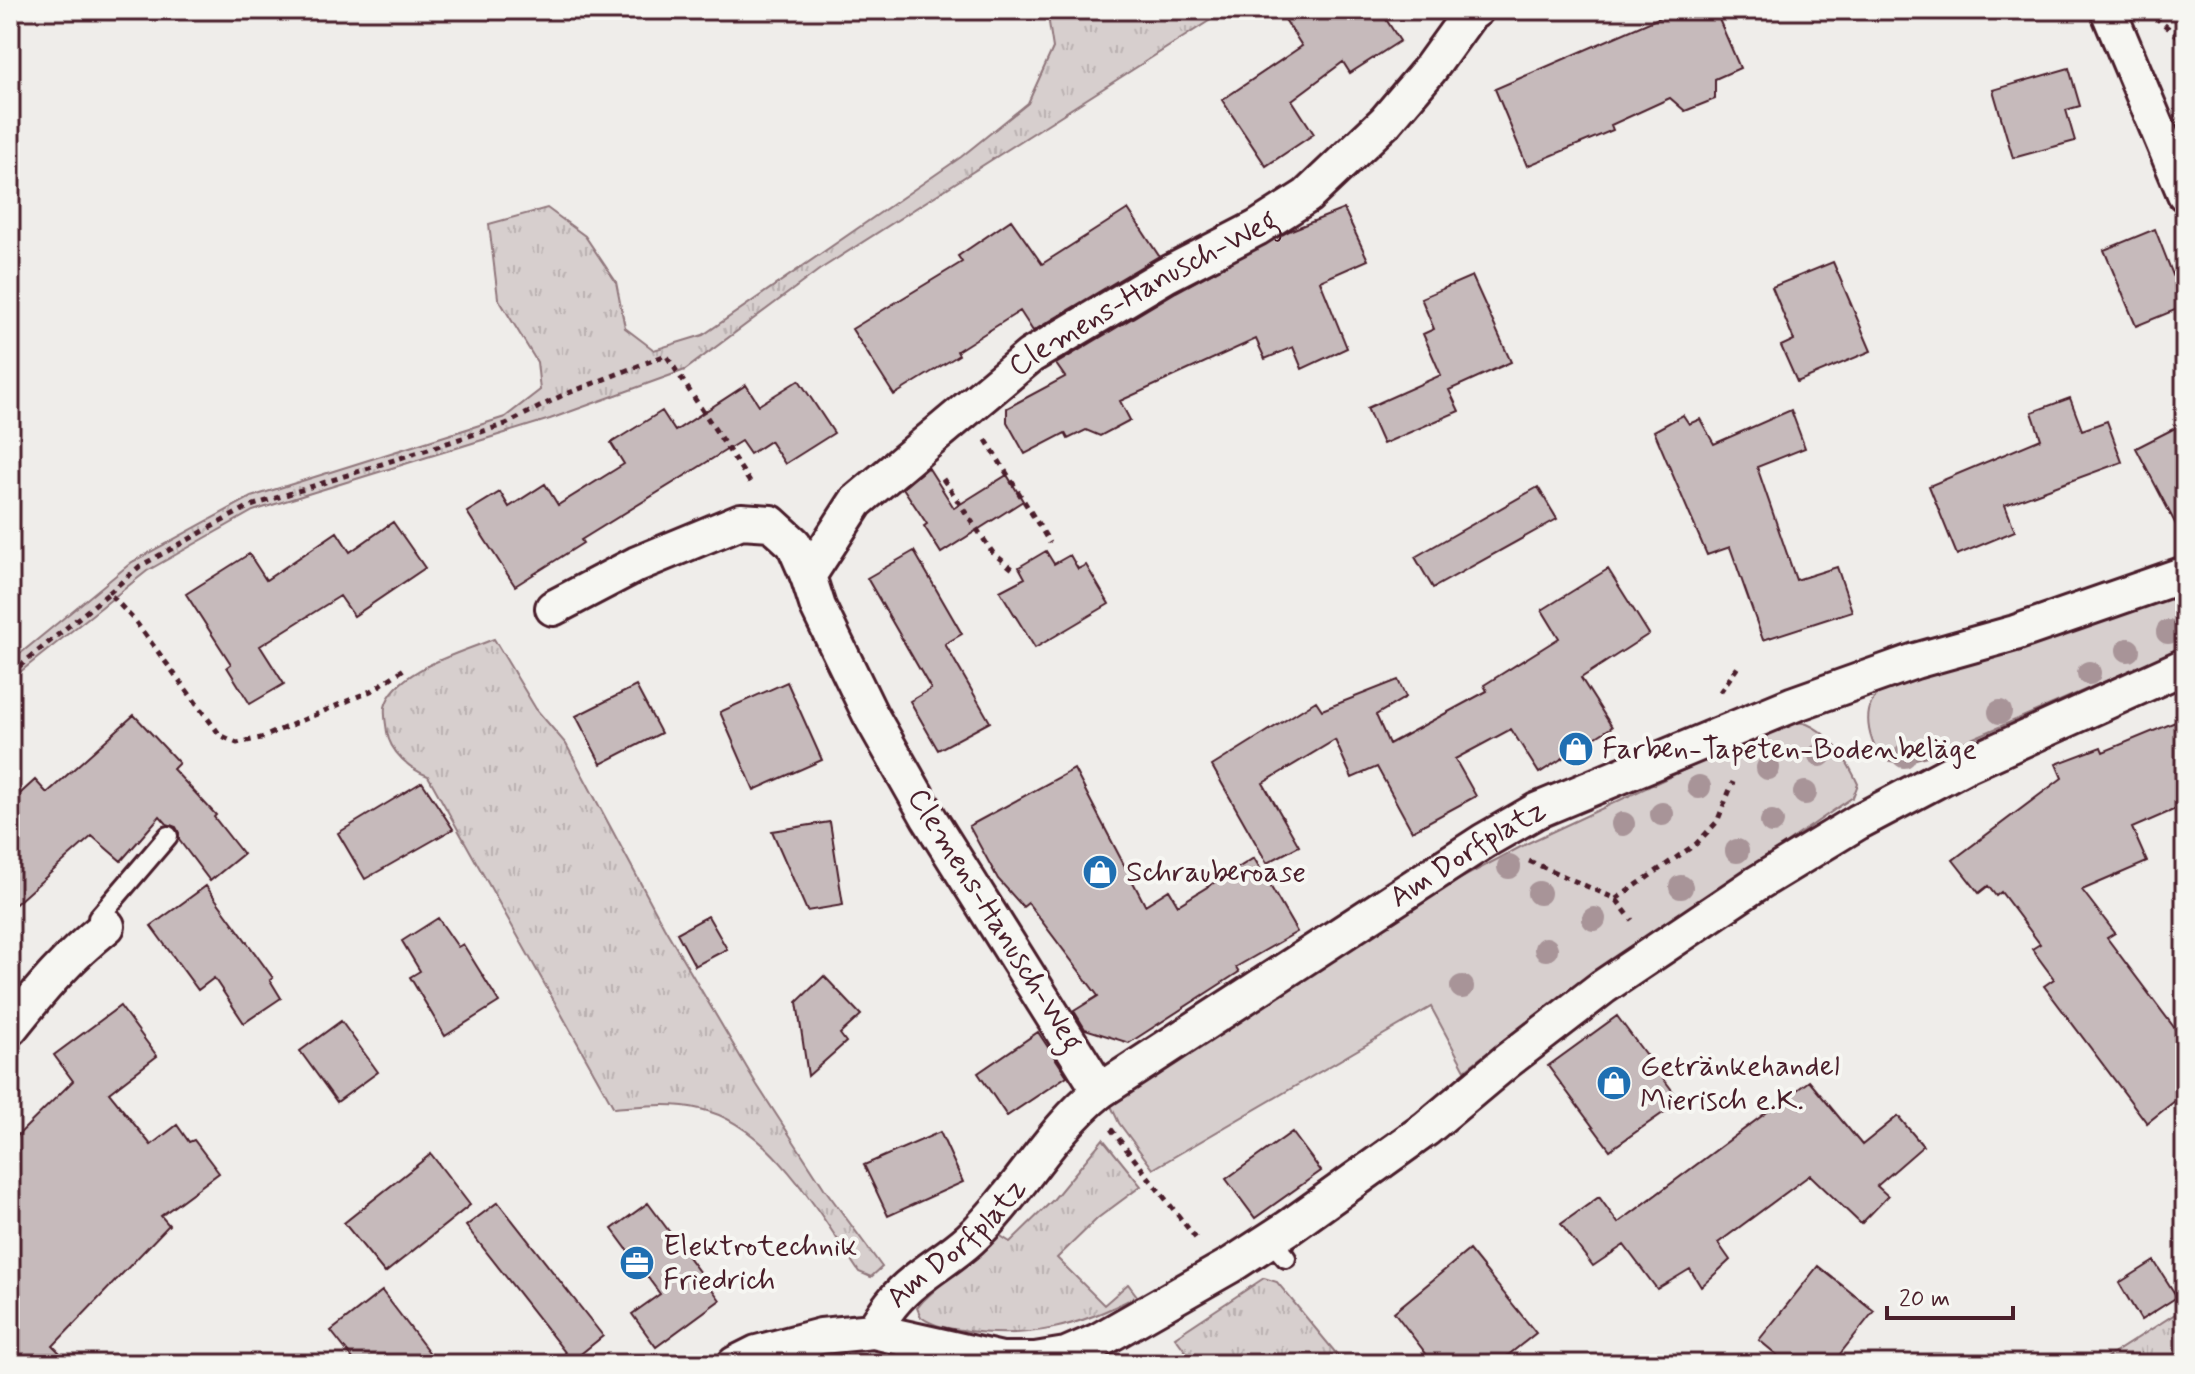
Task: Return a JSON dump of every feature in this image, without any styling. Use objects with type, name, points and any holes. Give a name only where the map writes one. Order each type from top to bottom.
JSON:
[{"type":"street","name":"Clemens-Hanusch-Weg","points":[[808,576],[856,502],[1030,356],[1166,275],[1257,228],[1307,196],[1386,121],[1476,10]]},
{"type":"street","points":[[2108,10],[2185,194]]},
{"type":"street","points":[[553,608],[637,564],[741,521],[771,523]]},
{"type":"street","name":"Clemens-Hanusch-Weg","points":[[771,523],[794,544],[818,607],[870,714],[1094,1095]]},
{"type":"street","name":"Am Dorfplatz","points":[[873,1331],[894,1300],[970,1238],[1094,1095],[1484,841],[1536,811],[1794,704],[1915,661],[2015,633],[2185,574]]},
{"type":"street","name":"Am Dorfplatz","points":[[735,1364],[757,1353],[821,1336],[873,1331],[1002,1360],[1064,1359],[1222,1269],[1277,1249],[1507,1061],[1603,987],[1756,884],[1858,822],[1964,766],[2185,666]]},
{"type":"street","points":[[10,1028],[51,976],[73,953],[107,926]]},
{"type":"lane","points":[[107,926],[98,918],[168,836]]},
{"type":"path","points":[[2146,10],[2185,42]]},
{"type":"path","points":[[10,674],[140,566],[248,507],[506,424],[561,396],[666,355],[764,503],[771,523]]},
{"type":"path","points":[[986,439],[1050,543]]},
{"type":"path","points":[[941,476],[993,553],[1014,570]]},
{"type":"path","points":[[109,593],[135,621],[220,735],[237,743],[261,738],[373,690],[404,669]]},
{"type":"path","points":[[1616,899],[1696,844],[1717,822],[1733,782]]},
{"type":"path","points":[[1484,841],[1616,899],[1657,953]]},
{"type":"path","points":[[1094,1095],[1222,1269]]},
{"type":"green space","points":[[1047,10],[1226,10],[819,270],[685,370],[550,419],[253,511],[147,571],[10,680],[10,662],[132,562],[251,497],[505,417],[540,390],[537,362],[498,298],[489,224],[547,208],[585,236],[616,282],[625,328],[654,350],[703,335],[961,157],[1028,103],[1053,48]]},
{"type":"green space","points":[[2185,587],[2185,647],[1941,752],[1896,762],[1884,758],[1875,747],[1870,732],[1869,711],[1875,697],[1887,686]]},
{"type":"green space","points":[[494,639],[536,709],[566,744],[664,927],[757,1085],[824,1188],[882,1267],[871,1277],[859,1272],[792,1175],[749,1133],[725,1118],[700,1109],[657,1105],[614,1108],[428,776],[408,765],[392,746],[387,732],[385,707],[401,683],[431,664]]},
{"type":"green space","points":[[1787,722],[1807,724],[1824,734],[1844,758],[1858,784],[1853,797],[1525,1023],[1465,1070],[1431,1007],[1153,1169],[1119,1123],[1111,1106],[1128,1091],[1384,919],[1528,843]]},
{"type":"green space","points":[[1103,1139],[1141,1186],[1098,1218],[1057,1258],[1104,1305],[1128,1284],[1137,1296],[1094,1316],[1031,1332],[962,1330],[935,1325],[921,1317],[917,1308],[923,1301],[996,1233],[1010,1242],[1053,1200]]},
{"type":"green space","points":[[1264,1278],[1277,1282],[1345,1364],[1195,1364],[1175,1337]]},
{"type":"green space","points":[[2183,1309],[2185,1364],[2097,1364]]},
{"type":"building","points":[[1279,10],[1380,10],[1400,41],[1350,73],[1343,62],[1292,100],[1314,134],[1266,166],[1222,100],[1302,46]]},
{"type":"building","points":[[1677,10],[1715,10],[1740,68],[1715,79],[1715,99],[1685,111],[1670,98],[1611,125],[1613,130],[1527,166],[1495,89]]},
{"type":"building","points":[[2069,68],[2080,106],[2066,110],[2075,141],[2013,158],[1993,90]]},
{"type":"building","points":[[1128,209],[1159,256],[1033,331],[1020,311],[957,351],[959,355],[894,395],[852,329],[962,262],[958,256],[1011,220],[1042,264]]},
{"type":"building","points":[[1344,209],[1368,260],[1320,281],[1347,348],[1302,369],[1293,347],[1265,359],[1256,339],[1120,401],[1130,420],[1100,436],[1086,430],[1068,439],[1065,433],[1025,454],[1007,422],[1007,408],[1065,377],[1056,364],[1176,292],[1289,231]]},
{"type":"building","points":[[2155,229],[2185,306],[2136,326],[2104,250]]},
{"type":"building","points":[[1833,262],[1871,351],[1797,382],[1781,346],[1794,340],[1772,287]]},
{"type":"building","points":[[1472,276],[1511,362],[1449,390],[1459,411],[1383,444],[1367,408],[1441,375],[1423,334],[1434,329],[1421,298]]},
{"type":"building","points":[[799,380],[834,433],[785,464],[770,441],[750,454],[741,441],[581,540],[583,543],[515,586],[467,512],[500,492],[509,507],[545,484],[558,505],[624,464],[611,443],[662,411],[675,431],[746,385],[759,405]]},
{"type":"building","points":[[2070,398],[2082,430],[2107,421],[2122,462],[2005,505],[2015,531],[1957,555],[1929,486],[2041,439],[2032,412]]},
{"type":"building","points":[[1791,410],[1805,448],[1757,467],[1796,580],[1837,567],[1852,611],[1763,640],[1730,547],[1707,555],[1654,431],[1683,415],[1689,424],[1700,419],[1714,444]]},
{"type":"building","points":[[2185,423],[2185,542],[2136,448]]},
{"type":"building","points":[[928,467],[954,508],[1007,475],[1023,501],[941,553],[924,526],[927,524],[903,488]]},
{"type":"building","points":[[1538,487],[1557,519],[1433,588],[1415,557]]},
{"type":"building","points":[[393,522],[425,568],[354,616],[340,596],[260,646],[284,684],[250,704],[227,667],[231,664],[186,594],[249,554],[266,580],[337,532],[350,552]]},
{"type":"building","points":[[914,551],[962,634],[945,644],[990,722],[938,750],[910,701],[931,689],[867,578]]},
{"type":"building","points":[[1046,551],[1054,564],[1070,555],[1078,569],[1086,565],[1109,604],[1035,648],[1000,591],[1025,578],[1019,567]]},
{"type":"building","points":[[1608,569],[1649,634],[1581,678],[1612,727],[1539,773],[1511,729],[1455,759],[1476,796],[1412,831],[1377,767],[1352,778],[1335,740],[1263,783],[1299,846],[1267,863],[1212,766],[1316,701],[1322,710],[1398,680],[1406,697],[1376,715],[1389,744],[1487,691],[1484,685],[1559,638],[1542,610]]},
{"type":"building","points":[[787,682],[822,760],[754,790],[720,712]]},
{"type":"building","points":[[636,686],[661,733],[601,764],[576,716]]},
{"type":"building","points":[[134,715],[179,763],[173,769],[216,815],[214,817],[243,854],[210,881],[179,840],[176,827],[167,824],[160,816],[121,861],[92,836],[10,909],[10,803],[35,780],[47,793]]},
{"type":"building","points":[[2185,718],[2185,805],[2132,828],[2147,862],[2082,890],[2115,933],[2107,938],[2185,1042],[2185,1093],[2147,1123],[2044,986],[2054,979],[2032,949],[2040,944],[2001,892],[1996,896],[1988,886],[1979,893],[1953,860],[2062,778],[2056,764],[2101,747],[2103,752]]},
{"type":"building","points":[[1074,769],[1145,905],[1169,890],[1178,905],[1254,858],[1297,932],[1236,967],[1239,972],[1129,1043],[1085,1029],[1074,1011],[1098,996],[1028,903],[1023,907],[998,879],[969,826]]},
{"type":"building","points":[[422,782],[453,829],[365,879],[338,833]]},
{"type":"building","points":[[830,822],[843,905],[807,911],[772,831]]},
{"type":"building","points":[[206,886],[273,978],[270,980],[281,998],[244,1023],[214,978],[198,990],[151,926]]},
{"type":"building","points":[[708,916],[727,949],[695,966],[677,933]]},
{"type":"building","points":[[438,918],[458,947],[463,944],[499,1002],[445,1036],[410,977],[420,971],[402,941]]},
{"type":"building","points":[[824,976],[861,1015],[840,1034],[846,1042],[808,1076],[797,1002]]},
{"type":"building","points":[[120,1006],[157,1056],[109,1093],[151,1145],[177,1125],[189,1142],[194,1140],[219,1173],[161,1216],[169,1225],[53,1346],[71,1364],[10,1364],[10,1143],[73,1081],[54,1055]]},
{"type":"building","name":"Getränkehandel Mierisch e.K.","points":[[1617,1016],[1680,1101],[1610,1150],[1548,1066]]},
{"type":"building","points":[[341,1021],[378,1072],[337,1102],[300,1051]]},
{"type":"building","points":[[1038,1032],[1067,1076],[1007,1116],[978,1073]]},
{"type":"building","points":[[1809,1081],[1862,1145],[1898,1116],[1923,1146],[1877,1186],[1888,1196],[1861,1224],[1810,1175],[1718,1243],[1730,1260],[1701,1287],[1690,1269],[1657,1289],[1624,1245],[1593,1266],[1561,1224],[1599,1197],[1618,1223]]},
{"type":"building","points":[[940,1132],[963,1182],[888,1216],[864,1165]]},
{"type":"building","points":[[1292,1132],[1321,1171],[1255,1218],[1226,1179]]},
{"type":"building","points":[[431,1154],[470,1205],[385,1273],[344,1223]]},
{"type":"building","points":[[498,1202],[603,1336],[572,1361],[466,1226]]},
{"type":"building","points":[[648,1203],[720,1300],[656,1347],[632,1314],[660,1294],[612,1229]]},
{"type":"building","points":[[1469,1250],[1536,1333],[1497,1364],[1434,1364],[1394,1312]]},
{"type":"building","points":[[2154,1261],[2177,1297],[2141,1320],[2119,1283]]},
{"type":"building","points":[[1818,1266],[1874,1311],[1832,1364],[1788,1364],[1759,1340]]},
{"type":"building","points":[[382,1291],[438,1364],[357,1364],[331,1331]]},
{"type":"place","name":"Farben-Tapeten-Bodenbeläge","points":[[1576,749]]},
{"type":"place","name":"Schrauberoase","points":[[1100,872]]},
{"type":"place","name":"Getränkehandel Mierisch e.K.","points":[[1614,1083]]},
{"type":"place","name":"Elektrotechnik Friedrich","points":[[637,1263]]}]
